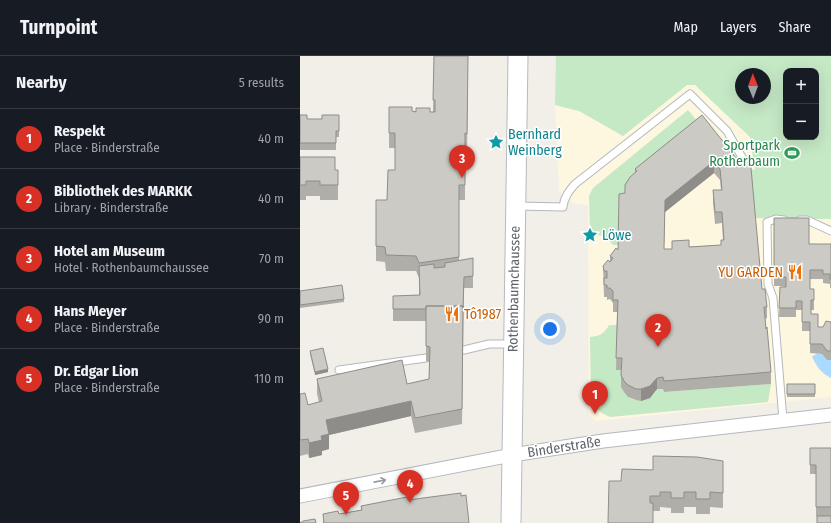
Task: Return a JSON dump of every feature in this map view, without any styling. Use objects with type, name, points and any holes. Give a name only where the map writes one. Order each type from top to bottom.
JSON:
[{"type":"main road","name":"Rothenbaumchaussee","points":[[511,523],[518,56]]},
{"type":"street","name":"Binderstraße","points":[[300,496],[512,455],[603,441],[831,415]]},
{"type":"lane","points":[[516,206],[563,207],[564,199],[575,184],[690,94],[727,131],[743,159]]},
{"type":"lane","points":[[783,420],[773,298],[768,284],[767,222],[776,219],[807,220],[831,231]]},
{"type":"lane","points":[[464,350],[489,344],[513,344]]},
{"type":"lane","points":[[339,370],[426,358]]},
{"type":"shaded area","points":[[687,85],[695,85],[750,137],[755,170],[751,169],[755,218],[831,219],[831,397],[596,421],[589,415],[588,205],[575,204],[559,191],[555,105],[579,111],[623,136]]},
{"type":"green space","name":"Sportpark Rotherbaum","points":[[556,56],[831,56],[831,219],[754,218],[750,169],[755,170],[750,137],[695,85],[687,85],[623,136],[579,111],[555,105]]},
{"type":"green space","points":[[688,110],[702,127],[618,245],[613,245],[606,238],[597,235],[590,235],[589,196],[593,188]]},
{"type":"green space","points":[[609,325],[617,325],[616,370],[622,370],[628,397],[632,399],[644,400],[651,396],[657,389],[663,389],[664,392],[771,384],[768,402],[610,417],[597,409],[591,401],[590,337],[601,334]]},
{"type":"water","points":[[816,354],[822,354],[827,360],[831,360],[831,378],[822,372],[816,364],[812,357]]},
{"type":"building","points":[[434,56],[468,56],[467,134],[465,133],[465,185],[459,185],[459,257],[419,263],[416,256],[386,255],[385,247],[376,246],[376,200],[387,200],[388,170],[395,170],[395,133],[389,133],[389,107],[412,107],[412,111],[416,112],[416,108],[430,108],[430,112],[435,112],[435,100],[433,100]]},
{"type":"building","points":[[300,115],[307,115],[307,119],[322,119],[322,115],[339,115],[339,131],[336,131],[336,143],[300,143]]},
{"type":"building","points":[[702,115],[737,159],[750,157],[762,289],[765,289],[767,307],[764,307],[771,372],[664,381],[663,377],[657,378],[650,386],[641,389],[636,389],[624,381],[621,375],[622,358],[616,358],[618,300],[613,300],[613,291],[610,288],[607,288],[607,285],[604,285],[604,278],[607,278],[607,271],[604,271],[603,266],[608,260],[610,262],[613,258],[610,256],[616,248],[618,250],[619,194],[625,193],[625,185],[630,177],[637,171],[635,169]],"holes":[[[714,161],[720,169],[722,190],[713,190],[715,212],[722,212],[724,240],[721,240],[721,245],[689,247],[689,240],[672,241],[672,249],[664,249],[665,200]]]},
{"type":"building","points":[[300,157],[335,157],[335,170],[338,170],[338,185],[320,185],[320,181],[306,181],[306,185],[300,185]]},
{"type":"building","points":[[774,218],[809,218],[809,244],[831,244],[831,279],[830,274],[823,274],[823,270],[810,270],[810,289],[814,289],[814,300],[811,300],[811,314],[818,314],[818,327],[823,327],[826,321],[831,322],[831,351],[827,351],[822,344],[810,344],[810,322],[802,322],[802,301],[796,301],[796,308],[779,308],[780,287],[786,287],[786,277],[774,277]]},
{"type":"building","points":[[473,258],[473,276],[464,277],[463,309],[463,306],[426,306],[426,309],[393,309],[393,296],[420,295],[419,266],[434,264],[434,268],[445,267],[445,263]]},
{"type":"building","points":[[342,285],[344,299],[300,305],[300,291]]},
{"type":"building","points":[[426,306],[463,306],[462,409],[415,418],[411,401],[326,420],[329,434],[321,436],[322,440],[309,443],[308,439],[300,440],[300,394],[305,393],[308,405],[322,401],[317,379],[402,360],[407,384],[429,379],[430,347],[426,346]]},
{"type":"building","points":[[323,348],[328,369],[315,372],[310,351]]},
{"type":"building","points":[[787,384],[815,384],[815,394],[787,394]]},
{"type":"building","points":[[810,448],[831,448],[831,507],[816,507],[816,465],[810,465]]},
{"type":"building","points":[[653,456],[697,457],[723,461],[723,493],[710,492],[710,499],[696,499],[696,492],[684,492],[684,498],[671,498],[671,492],[660,492],[660,496],[650,496],[650,503],[653,503],[653,523],[608,523],[609,481],[621,481],[622,469],[653,470]]},
{"type":"building","points":[[461,493],[461,496],[466,495],[469,523],[324,523],[323,514],[338,511],[339,514],[362,510],[361,506],[407,497],[408,500]]},
{"type":"building","points":[[817,516],[831,516],[831,523],[817,523]]},
{"type":"building","points":[[315,519],[316,523],[300,523],[303,521]]},
{"type":"place","name":"Bernhard Weinberg","points":[[496,142]]},
{"type":"place","name":"Sportpark Rotherbaum","points":[[792,153]]},
{"type":"place","name":"Hotel am Museum","points":[[462,178]]},
{"type":"place","name":"Löwe","points":[[590,235]]},
{"type":"place","name":"YU GARDEN","points":[[795,272]]},
{"type":"place","name":"Tô1987","points":[[452,314]]},
{"type":"place","name":"Bibliothek des MARKK","points":[[658,347]]},
{"type":"place","name":"Respekt","points":[[595,414]]},
{"type":"place","name":"Hans Meyer","points":[[410,503]]},
{"type":"place","name":"Dr. Edgar Lion","points":[[346,515]]}]
